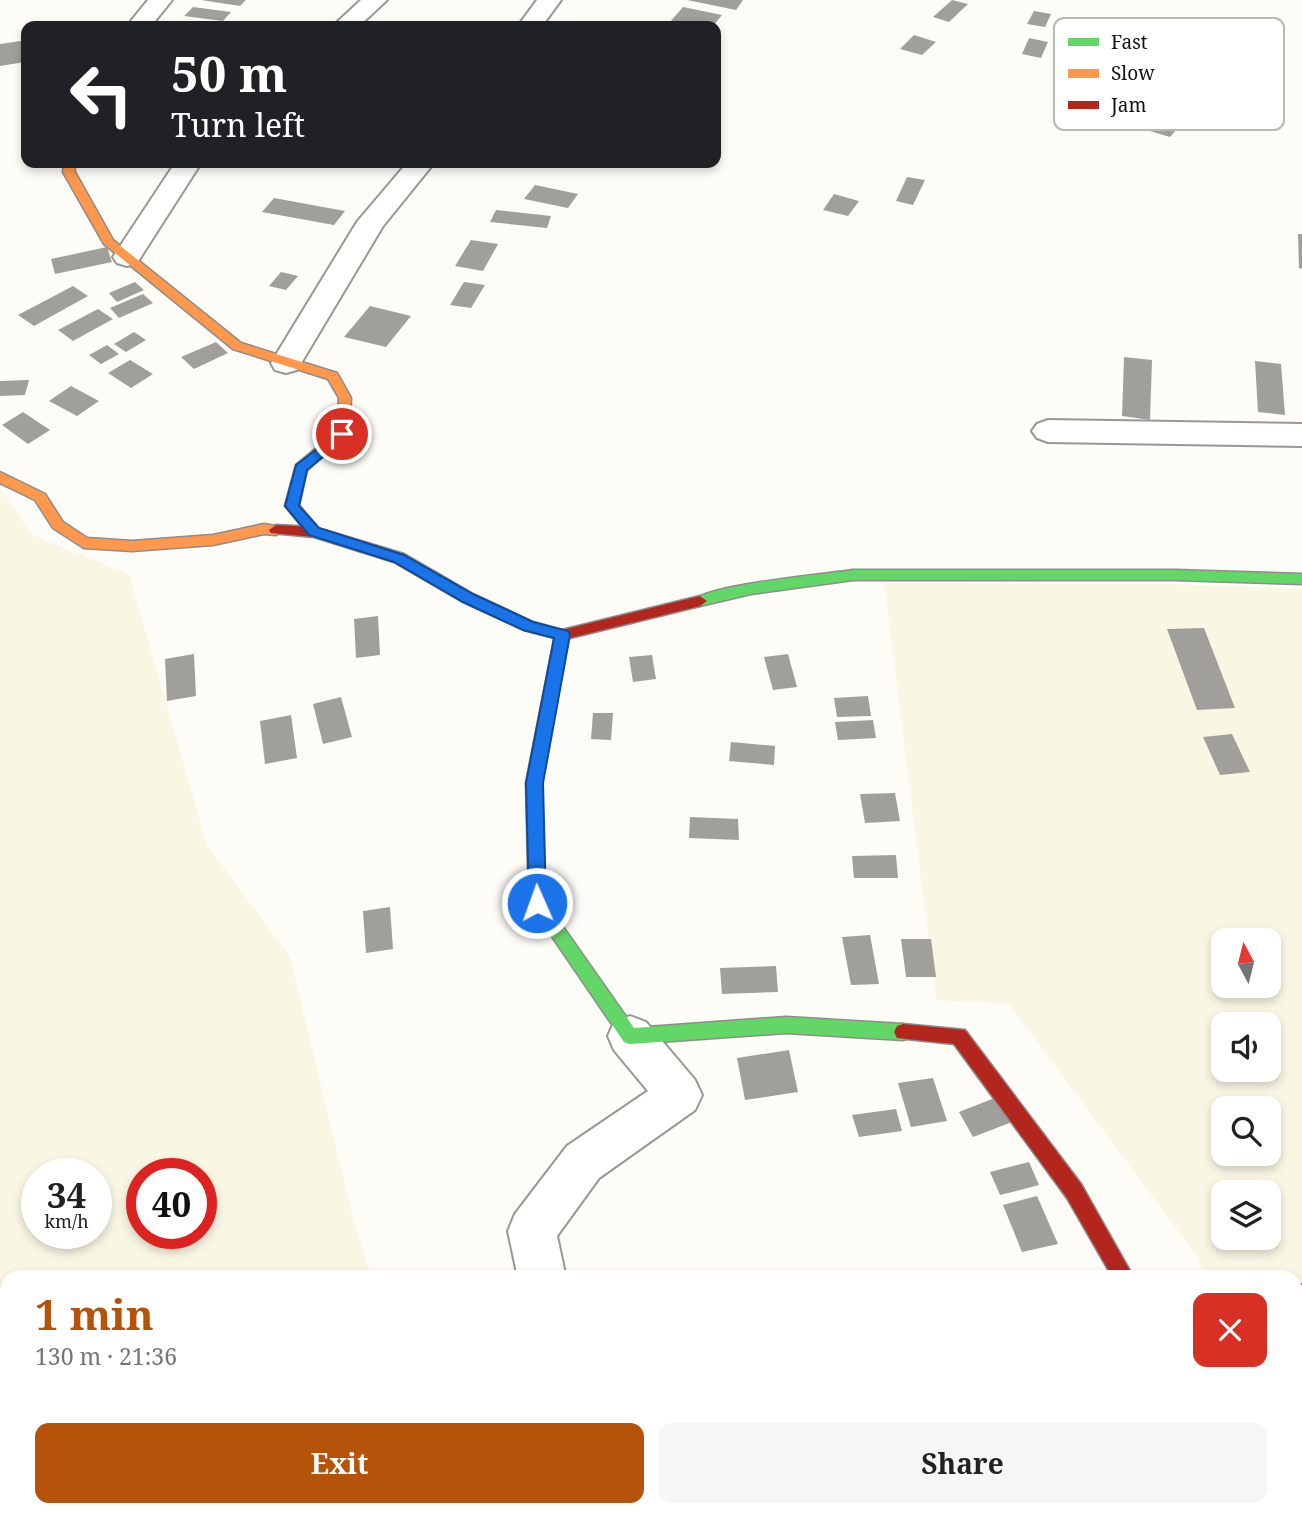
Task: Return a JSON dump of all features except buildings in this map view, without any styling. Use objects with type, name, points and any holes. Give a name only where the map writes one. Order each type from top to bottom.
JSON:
[{"type":"street","points":[[143,21],[160,0]]},
{"type":"street","points":[[351,21],[375,0]]},
{"type":"street","points":[[534,21],[549,0]]},
{"type":"street","points":[[69,168],[108,242],[237,346],[333,376],[345,398],[342,434],[301,468],[292,506],[314,531]]},
{"type":"street","points":[[127,257],[185,168]]},
{"type":"street","points":[[286,363],[371,222],[417,168]]},
{"type":"street","points":[[1048,431],[1302,435]]},
{"type":"street","points":[[0,477],[40,496],[58,525],[84,543],[132,546],[213,540],[264,529],[314,531],[399,558],[480,604],[529,626],[562,635],[751,589],[853,575],[1175,575],[1302,579]]},
{"type":"street","points":[[539,1270],[532,1231],[583,1162],[679,1095],[630,1035],[537,903],[534,783],[562,635]]},
{"type":"street","points":[[630,1035],[786,1025],[959,1036],[1074,1191],[1119,1270]]},
{"type":"shaded area","points":[[0,488],[32,535],[129,574],[207,845],[290,957],[353,1218],[369,1270],[0,1270]]},
{"type":"shaded area","points":[[884,583],[1170,584],[1302,589],[1302,1270],[1202,1270],[1196,1255],[1009,1004],[936,1000]]},
{"type":"traffic: fast","points":[[700,601],[751,589],[853,575],[1175,575],[1302,579]]},
{"type":"traffic: fast","points":[[562,635],[534,783],[537,903],[630,1036],[786,1025],[903,1032]]},
{"type":"traffic: slow","points":[[69,168],[108,242],[237,346],[333,376],[345,398],[342,434],[301,468],[292,506],[314,532]]},
{"type":"traffic: slow","points":[[0,477],[40,497],[58,525],[84,543],[132,546],[213,540],[264,529],[276,530]]},
{"type":"traffic: jam","points":[[276,530],[314,532],[399,558],[468,598],[529,626],[562,635],[700,601]]},
{"type":"traffic: jam","points":[[903,1032],[959,1036],[1074,1191],[1119,1270]]},
{"type":"route","points":[[342,434],[301,468],[292,506],[314,531],[399,558],[468,598],[529,626],[562,635],[534,783],[537,903]]}]
